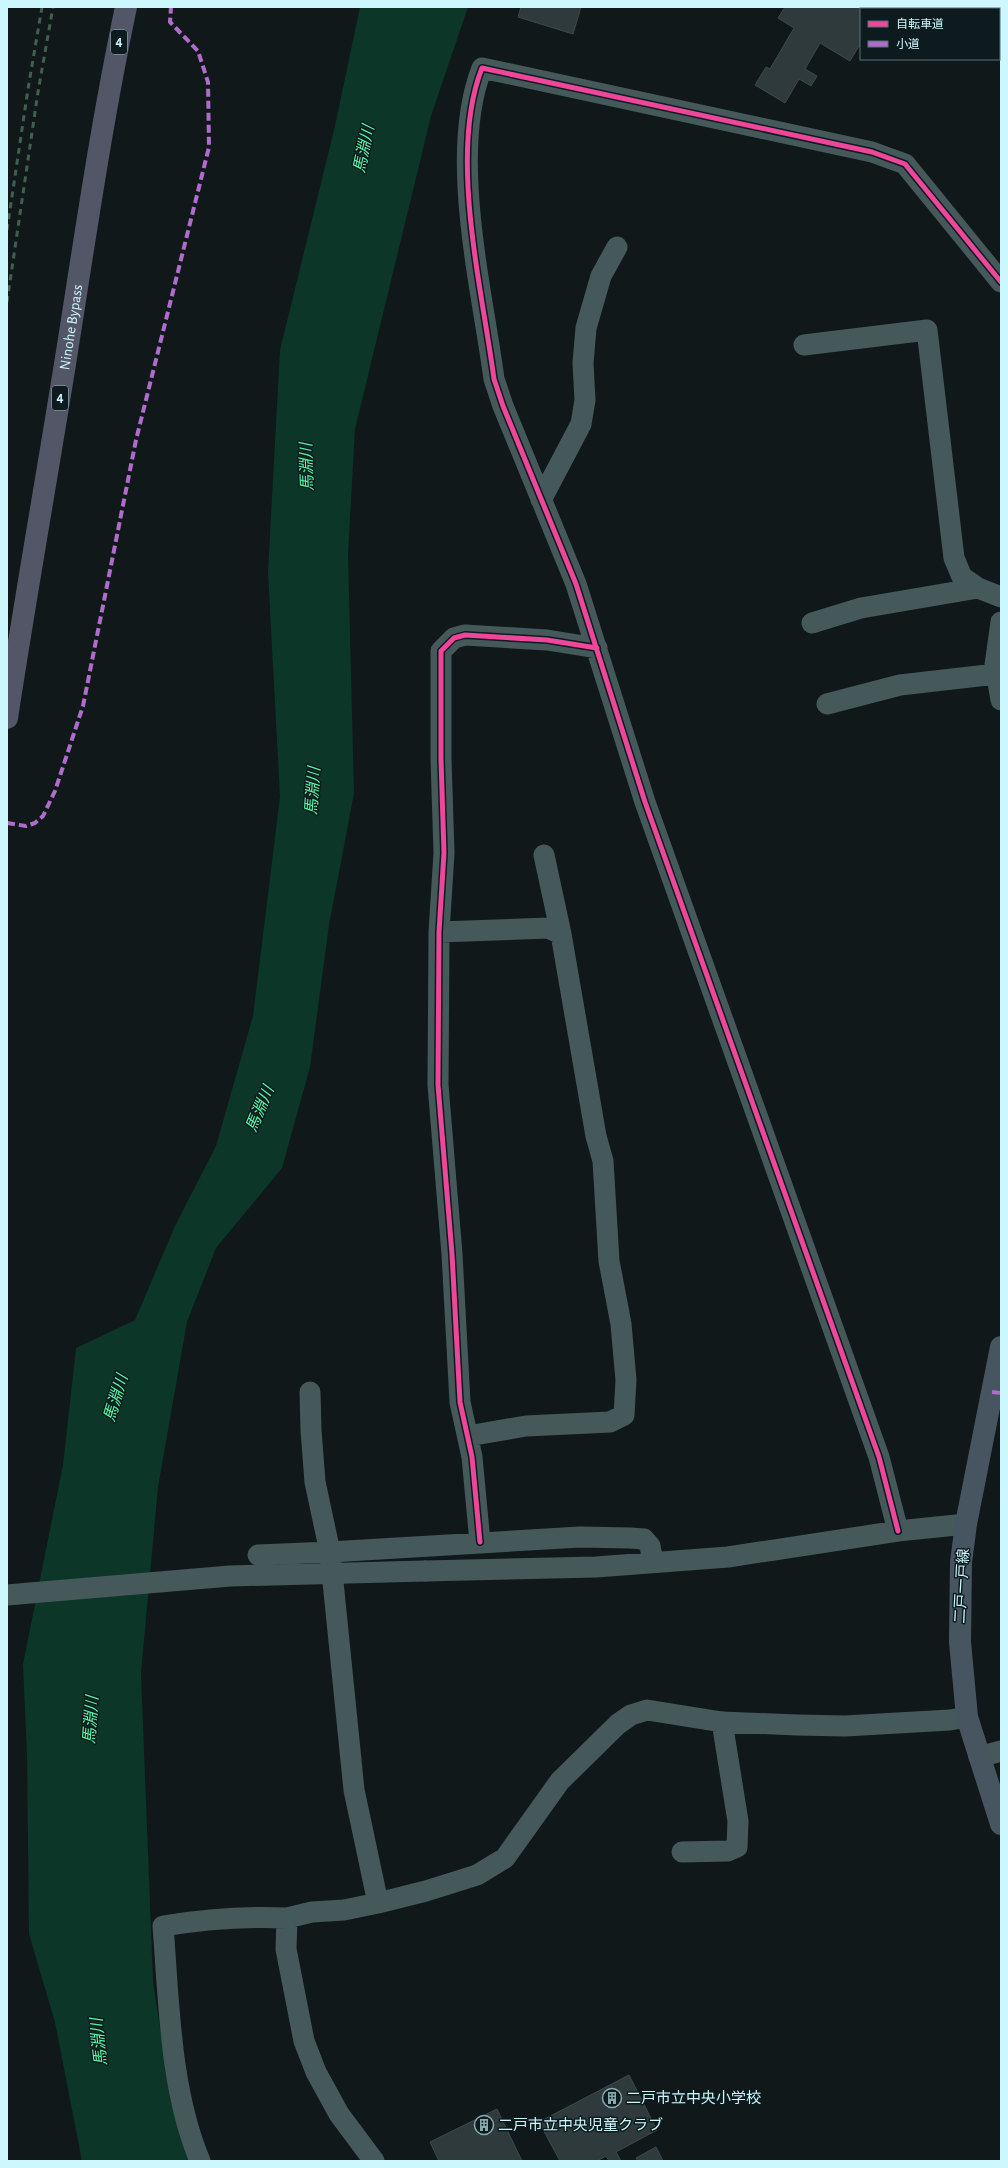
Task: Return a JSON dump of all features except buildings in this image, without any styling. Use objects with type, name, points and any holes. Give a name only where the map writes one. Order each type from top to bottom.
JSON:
[{"type":"highway","name":"Ninohe Bypass","points":[[7,718],[26,590],[64,370],[111,77],[126,7]]},
{"type":"main road","name":"二戸一戸線","points":[[1001,1347],[966,1524],[961,1562],[960,1642],[967,1717],[1001,1824]]},
{"type":"street","points":[[898,1531],[879,1457],[645,802],[576,584],[503,406],[494,379],[476,256],[468,188],[468,135],[475,85],[482,68],[872,152],[905,164],[1001,282]]},
{"type":"street","points":[[541,500],[581,424],[585,400],[584,363],[586,328],[601,276],[617,247]]},
{"type":"street","points":[[804,345],[927,330],[954,558],[962,577],[978,588],[1001,597]]},
{"type":"street","points":[[812,623],[861,608],[978,588]]},
{"type":"street","points":[[1001,622],[994,665],[1001,700]]},
{"type":"street","points":[[480,1542],[472,1457],[460,1402],[452,1254],[438,1085],[439,932],[444,853],[441,759],[441,651],[454,638],[465,635],[547,640],[597,648]]},
{"type":"street","points":[[827,704],[900,684],[996,674]]},
{"type":"street","points":[[468,1436],[526,1426],[610,1422],[624,1415],[626,1380],[621,1324],[609,1261],[603,1161],[596,1136],[560,934],[544,855]]},
{"type":"street","points":[[439,932],[548,928],[560,934]]},
{"type":"street","points":[[310,1392],[315,1482],[330,1552],[354,1790],[378,1903]]},
{"type":"street","points":[[7,1595],[230,1576],[596,1567],[728,1557],[898,1531],[966,1524]]},
{"type":"street","points":[[258,1555],[580,1537],[630,1538],[644,1540],[650,1546],[653,1562]]},
{"type":"street","points":[[200,2161],[183,2105],[171,2033],[163,1926],[203,1920],[252,1916],[288,1918],[312,1912],[344,1910],[426,1891],[477,1875],[505,1858],[560,1781],[618,1724],[631,1715],[647,1710],[722,1722],[845,1726],[950,1720],[967,1717]]},
{"type":"street","points":[[682,1852],[728,1851],[737,1847],[738,1821],[722,1722]]},
{"type":"street","points":[[979,1757],[1001,1752]]},
{"type":"street","points":[[288,1918],[286,1949],[304,2041],[316,2072],[339,2114],[374,2161]]},
{"type":"water","name":"馬淵川","points":[[360,7],[468,7],[431,116],[355,429],[348,555],[354,793],[329,925],[310,1067],[282,1168],[216,1248],[187,1322],[158,1487],[141,1673],[153,1981],[171,2101],[190,2161],[82,2161],[55,2022],[29,1934],[27,1755],[23,1664],[63,1465],[76,1348],[135,1320],[175,1226],[216,1146],[253,1016],[280,797],[268,572],[280,350],[335,126]]},
{"type":"railway","points":[[7,230],[42,7]]},
{"type":"railway","points":[[7,302],[38,92],[53,7]]},
{"type":"marked path","points":[[7,823],[26,826],[35,823],[43,816],[55,791],[83,706],[136,440],[209,147],[208,82],[198,51],[170,22],[171,7]]},
{"type":"marked path","points":[[992,1392],[1001,1393]]},
{"type":"cycle path","points":[[898,1531],[879,1457],[645,802],[576,584],[503,406],[494,379],[476,263],[468,180],[468,140],[472,102],[482,68],[872,152],[905,164],[1001,282]]},
{"type":"cycle path","points":[[480,1542],[472,1457],[460,1402],[452,1254],[438,1085],[439,932],[444,853],[441,759],[441,651],[454,638],[465,635],[547,640],[597,648]]},
{"type":"place","name":"二戸市立中央小学校","points":[[612,2098]]},
{"type":"place","name":"二戸市立中央児童クラブ","points":[[484,2125]]}]
